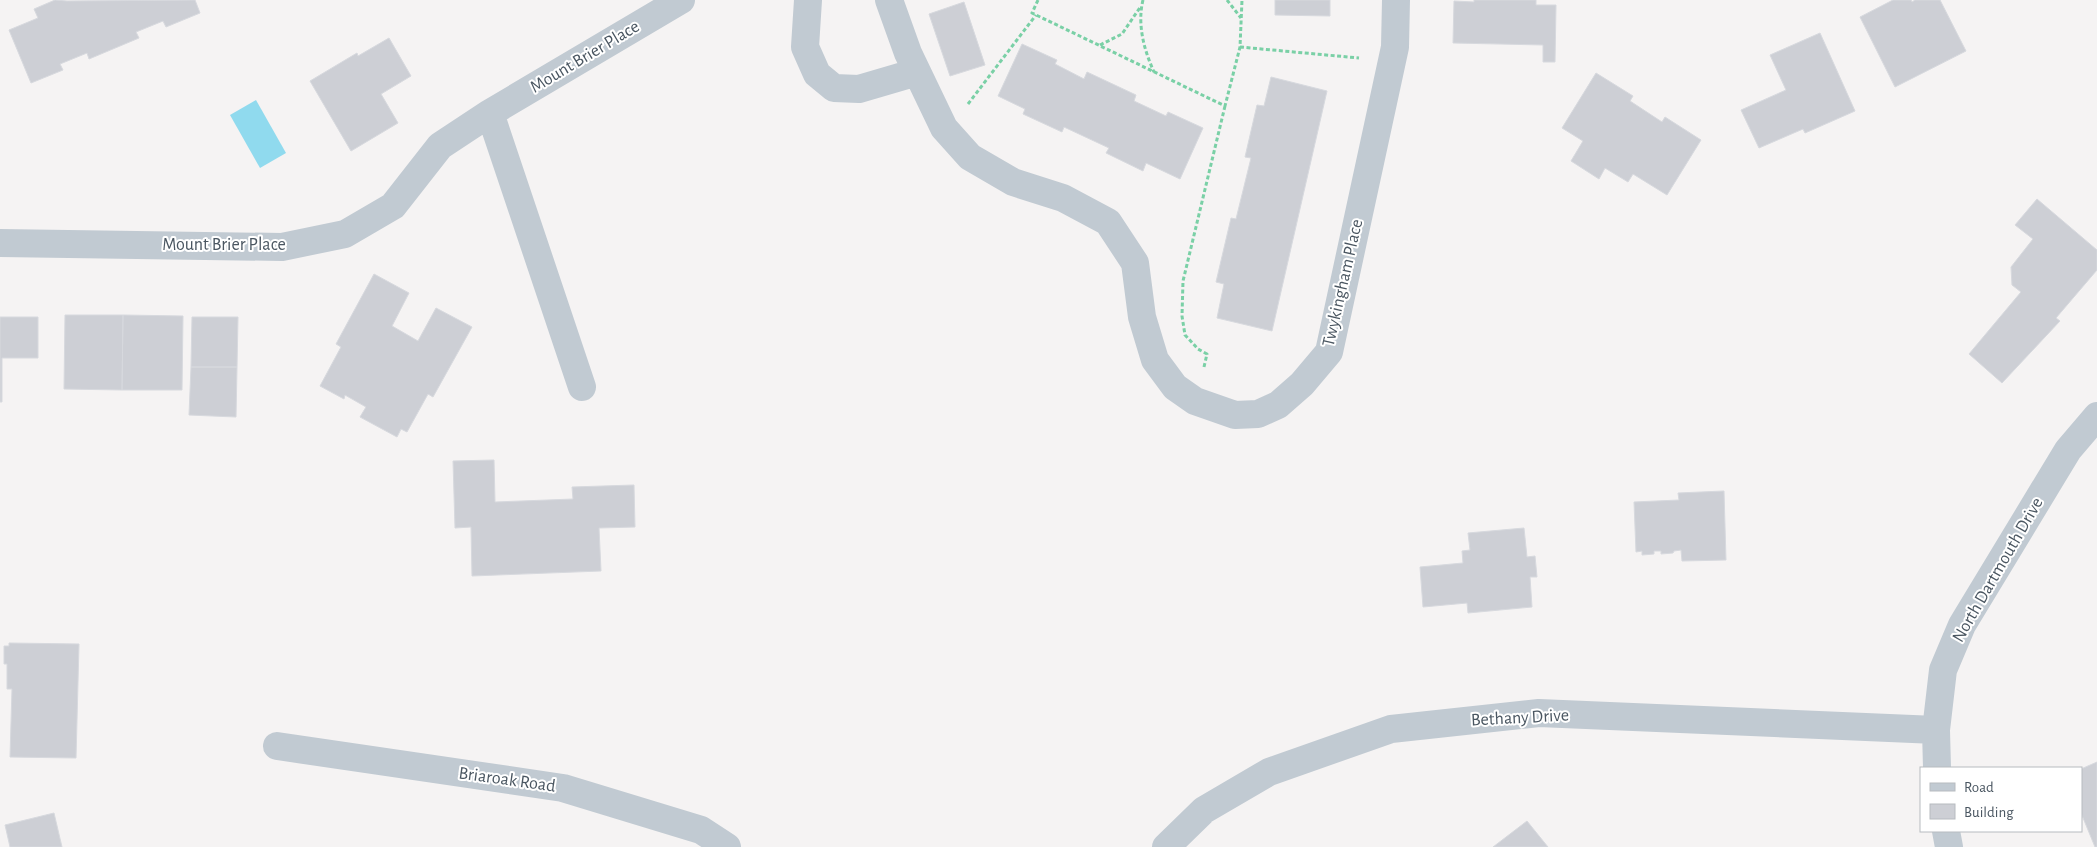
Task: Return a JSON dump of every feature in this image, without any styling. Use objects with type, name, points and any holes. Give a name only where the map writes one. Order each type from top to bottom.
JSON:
[{"type":"street","name":"Mount Brier Place","points":[[0,242],[282,248],[345,234],[393,206],[440,146],[490,113],[681,0]]},
{"type":"street","points":[[808,0],[805,47],[817,74],[834,88],[859,89],[917,72]]},
{"type":"street","name":"Twykingham Place","points":[[889,0],[908,53],[930,101],[947,132],[970,157],[1013,182],[1063,198],[1108,222],[1135,263],[1142,317],[1155,360],[1175,387],[1195,401],[1235,415],[1258,414],[1278,405],[1302,384],[1329,352],[1395,47],[1396,0]]},
{"type":"street","points":[[490,113],[582,387]]},
{"type":"street","name":"North Dartmouth Drive","points":[[1937,767],[1936,730],[1943,670],[1962,625],[2068,450],[2097,416]]},
{"type":"street","name":"Bethany Drive","points":[[1166,847],[1204,810],[1268,772],[1391,729],[1538,713],[1936,730]]},
{"type":"street","name":"Briaroak Road","points":[[277,746],[564,788],[701,830],[727,847]]},
{"type":"street","points":[[1946,832],[1949,847]]},
{"type":"path","points":[[1038,0],[1032,13],[1225,106]]},
{"type":"path","points":[[1143,0],[1143,41],[1154,72]]},
{"type":"path","points":[[1227,0],[1241,18]]},
{"type":"path","points":[[1195,401],[1207,354],[1198,349],[1185,335],[1182,316],[1182,281],[1240,47],[1242,0]]},
{"type":"path","points":[[1099,46],[1122,34],[1142,5]]},
{"type":"path","points":[[947,132],[1036,15]]},
{"type":"path","points":[[1240,47],[1392,61]]},
{"type":"water","points":[[256,100],[286,153],[260,168],[230,115]]},
{"type":"building","points":[[55,0],[195,0],[200,13],[166,27],[163,21],[136,32],[139,38],[89,59],[87,53],[60,64],[63,70],[31,83],[9,30],[38,18],[34,9]]},
{"type":"building","points":[[1275,0],[1330,0],[1330,16],[1275,15]]},
{"type":"building","points":[[1474,0],[1536,0],[1536,5],[1556,5],[1555,62],[1543,62],[1543,45],[1453,43],[1454,1],[1474,2]]},
{"type":"building","points":[[1893,0],[1911,0],[1912,2],[1915,0],[1940,0],[1966,51],[1895,87],[1860,17]]},
{"type":"building","points":[[964,2],[985,65],[950,76],[929,14]]},
{"type":"building","points":[[1820,33],[1855,111],[1805,133],[1803,129],[1759,148],[1741,110],[1786,90],[1770,55]]},
{"type":"building","points":[[389,38],[411,76],[381,94],[398,123],[351,151],[310,81],[357,53],[358,56]]},
{"type":"building","points":[[1022,44],[1057,60],[1055,64],[1084,79],[1087,72],[1136,95],[1134,101],[1166,116],[1168,112],[1203,128],[1180,179],[1146,163],[1143,171],[1106,153],[1109,148],[1064,127],[1062,132],[1023,114],[1025,109],[998,96]]},
{"type":"building","points":[[1596,73],[1633,96],[1630,101],[1662,122],[1665,117],[1701,140],[1667,195],[1633,174],[1628,182],[1605,168],[1599,179],[1571,161],[1583,141],[1562,128]]},
{"type":"building","points":[[1271,77],[1327,91],[1272,331],[1217,318],[1224,284],[1216,282],[1231,218],[1236,219],[1251,158],[1245,157],[1257,105],[1264,106]]},
{"type":"building","points":[[2037,199],[2097,250],[2097,270],[2056,318],[2060,321],[2002,383],[1969,354],[2021,292],[2012,285],[2011,267],[2033,239],[2015,225]]},
{"type":"building","points":[[374,274],[409,293],[392,326],[418,341],[436,308],[472,327],[433,397],[428,394],[407,432],[401,429],[397,437],[360,417],[366,407],[345,395],[344,399],[320,386],[341,347],[336,344]]},
{"type":"building","points":[[65,315],[123,315],[122,390],[64,389]]},
{"type":"building","points":[[123,315],[183,316],[182,390],[122,390]]},
{"type":"building","points":[[0,317],[38,317],[38,358],[2,358],[2,402],[0,402]]},
{"type":"building","points":[[192,317],[238,317],[237,367],[191,367]]},
{"type":"building","points":[[191,367],[237,367],[236,417],[189,415]]},
{"type":"building","points":[[494,460],[495,502],[573,499],[572,487],[634,485],[635,527],[599,528],[601,571],[472,576],[471,527],[455,528],[453,461]]},
{"type":"building","points":[[1724,491],[1726,560],[1682,561],[1681,550],[1661,554],[1661,551],[1654,551],[1654,554],[1642,555],[1642,551],[1636,552],[1634,502],[1679,500],[1678,493]]},
{"type":"building","points":[[1524,528],[1527,557],[1535,556],[1537,577],[1530,577],[1532,607],[1468,613],[1467,603],[1423,607],[1420,567],[1463,563],[1462,551],[1470,550],[1468,533]]},
{"type":"building","points":[[9,643],[79,644],[76,758],[10,757],[12,689],[7,689],[7,664],[4,664],[4,646],[9,646]]},
{"type":"building","points":[[2097,762],[2097,847],[2095,847],[2082,815],[2082,769]]},
{"type":"building","points":[[54,813],[62,847],[10,847],[5,825]]},
{"type":"building","points":[[1527,821],[1548,847],[1493,847]]}]
